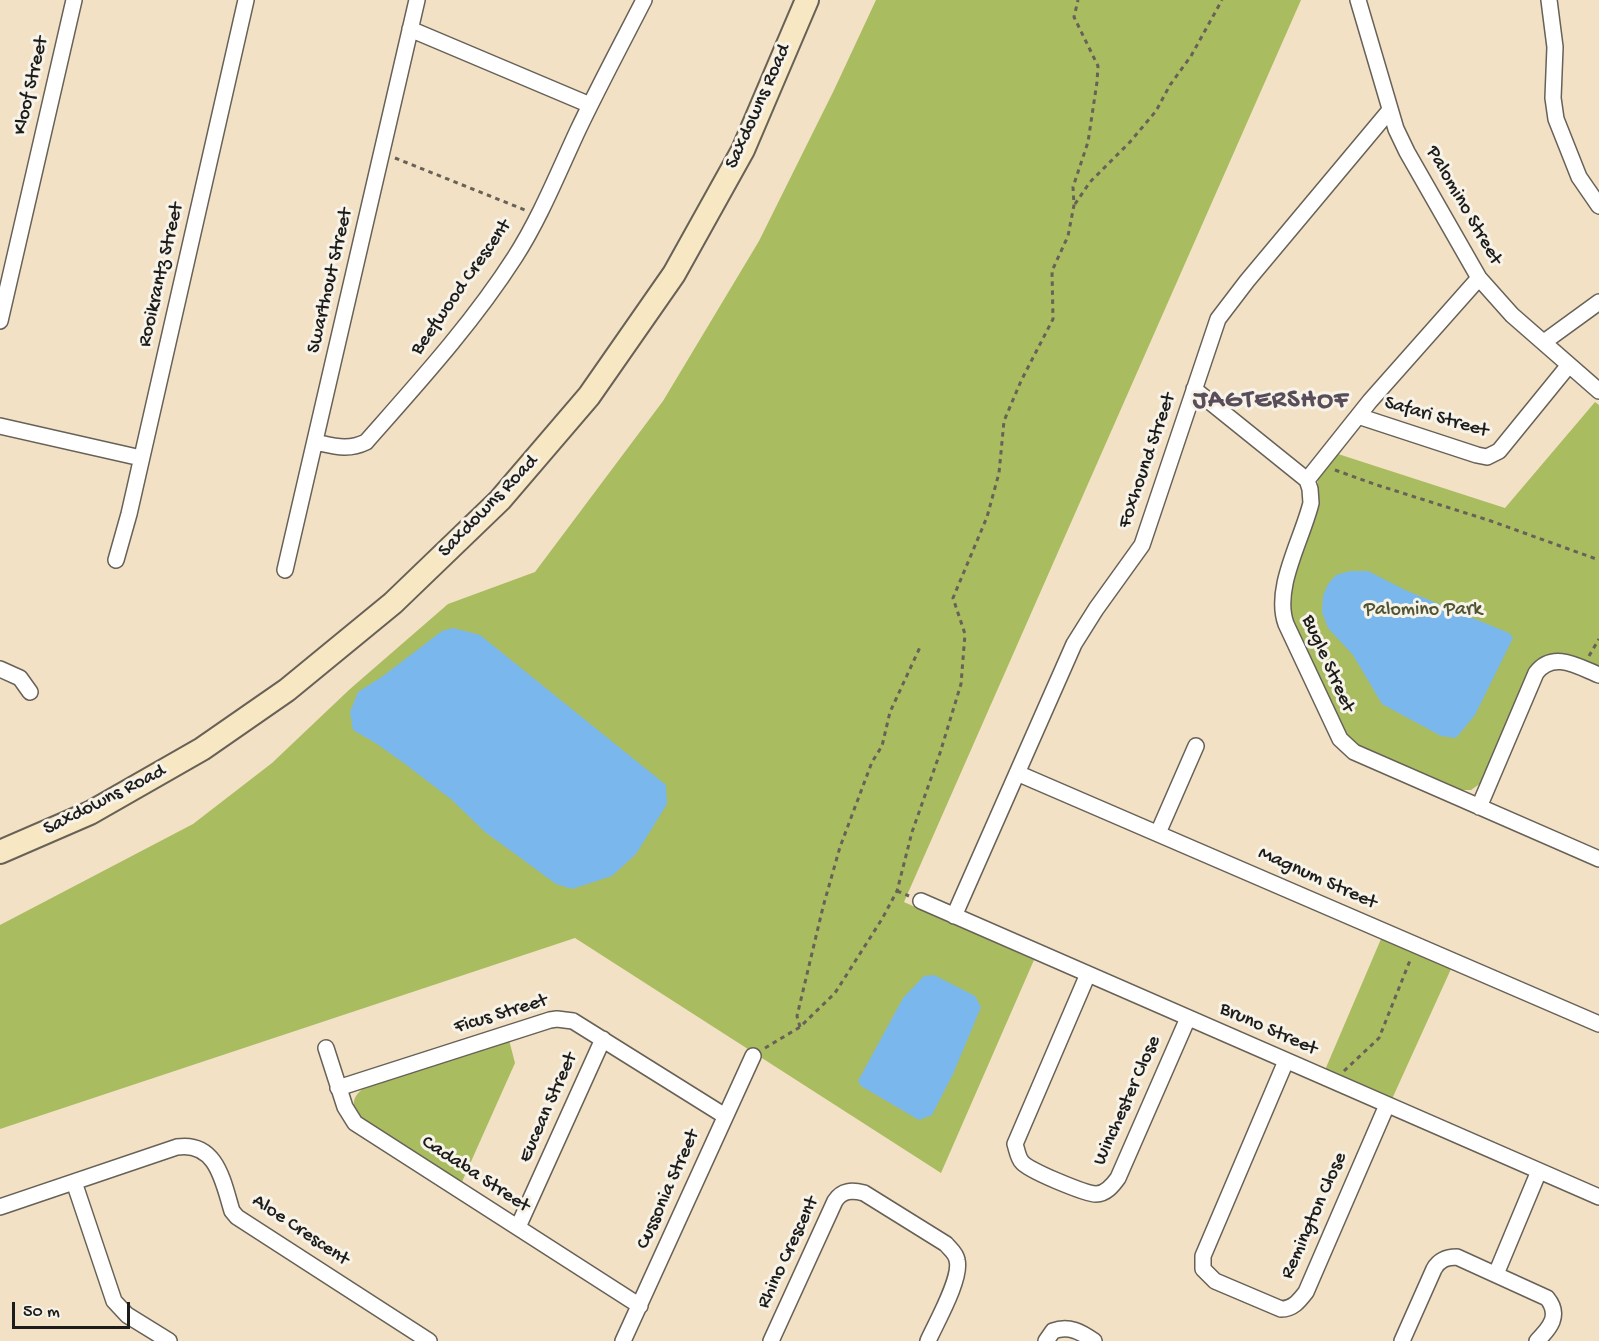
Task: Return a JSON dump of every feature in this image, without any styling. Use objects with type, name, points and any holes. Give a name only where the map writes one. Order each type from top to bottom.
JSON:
[{"type":"street","name":"Kloof Street","points":[[0,321],[74,0]]},
{"type":"street","name":"Rooikrantz Street","points":[[116,560],[246,0]]},
{"type":"street","name":"Swarthout Street","points":[[285,570],[417,0]]},
{"type":"street","name":"Beefwood Crescent","points":[[315,442],[343,448],[355,447],[366,442],[429,370],[490,292],[515,256],[537,215],[644,0]]},
{"type":"street","name":"Saxdowns Road","points":[[0,852],[90,813],[202,749],[288,690],[393,603],[500,500],[589,396],[674,274],[744,150],[807,0]]},
{"type":"street","name":"Palomino Street","points":[[1358,0],[1390,110],[1407,152],[1479,278],[1512,315],[1599,391]]},
{"type":"street","points":[[1549,0],[1555,47],[1553,99],[1556,119],[1566,150],[1579,177],[1599,206]]},
{"type":"street","points":[[410,29],[590,105]]},
{"type":"street","name":"Foxhound Street","points":[[954,916],[1074,644],[1142,545],[1212,332],[1225,309],[1390,110]]},
{"type":"street","points":[[0,247],[16,250]]},
{"type":"street","points":[[1194,389],[1307,480],[1358,416],[1479,278]]},
{"type":"street","points":[[1544,342],[1599,302]]},
{"type":"street","name":"Safari Street","points":[[1358,416],[1477,455],[1492,455],[1498,451],[1569,365]]},
{"type":"street","points":[[0,426],[141,458]]},
{"type":"street","name":"Bugle Street","points":[[1307,480],[1311,503],[1283,591],[1281,608],[1286,624],[1340,739],[1354,752],[1599,859]]},
{"type":"street","points":[[1479,807],[1540,667],[1546,663],[1559,661],[1599,675]]},
{"type":"street","points":[[0,669],[20,678],[30,692]]},
{"type":"street","points":[[1158,833],[1196,746]]},
{"type":"street","name":"Magnum Street","points":[[1017,773],[1599,1024]]},
{"type":"street","name":"Bruno Street","points":[[921,901],[1599,1197]]},
{"type":"street","name":"Winchester Close","points":[[1088,974],[1016,1144],[1022,1163],[1033,1170],[1086,1192],[1097,1194],[1113,1186],[1188,1018]]},
{"type":"street","name":"Ficus Street","points":[[338,1088],[550,1020],[573,1021],[725,1116]]},
{"type":"street","name":"Eucean Street","points":[[518,1227],[603,1039]]},
{"type":"street","name":"Cadaba Street","points":[[326,1048],[345,1107],[355,1123],[640,1305]]},
{"type":"street","name":"Cussonia Street","points":[[624,1341],[753,1056]]},
{"type":"street","name":"Remington Close","points":[[1286,1061],[1203,1257],[1203,1269],[1215,1281],[1281,1309],[1287,1309],[1298,1303],[1306,1292],[1387,1105]]},
{"type":"street","name":"Aloe Crescent","points":[[0,1207],[177,1147],[186,1146],[202,1150],[215,1164],[232,1211],[237,1217],[429,1341]]},
{"type":"street","points":[[1496,1274],[1539,1171]]},
{"type":"street","points":[[74,1182],[114,1301],[128,1315],[164,1340]]},
{"type":"street","name":"Rhino Crescent","points":[[771,1341],[835,1201],[839,1195],[850,1191],[864,1193],[946,1244],[956,1256],[957,1276],[928,1341]]},
{"type":"street","points":[[1402,1341],[1434,1269],[1440,1261],[1450,1257],[1457,1257],[1496,1274],[1543,1295],[1551,1302],[1554,1313],[1552,1324],[1537,1341]]},
{"type":"street","points":[[1046,1341],[1053,1331],[1067,1328],[1082,1333],[1094,1341]]},
{"type":"path","points":[[753,1056],[800,1027],[835,993],[882,919],[897,891],[912,832],[962,684],[965,634],[953,598],[987,517],[999,472],[1004,421],[1021,381],[1053,319],[1052,271],[1068,236],[1074,205],[1073,187],[1088,141],[1098,66],[1074,17],[1078,0]]},
{"type":"path","points":[[1074,205],[1090,182],[1130,142],[1156,111],[1170,85],[1191,56],[1222,0]]},
{"type":"path","points":[[382,152],[537,215]]},
{"type":"path","points":[[1319,464],[1491,521],[1599,560]]},
{"type":"path","points":[[800,1027],[797,1016],[840,847],[872,762],[882,746],[890,712],[921,645]]},
{"type":"path","points":[[1339,1076],[1379,1038],[1413,953]]},
{"type":"green space","points":[[876,0],[1301,0],[904,902],[1034,960],[941,1173],[575,938],[0,1129],[0,925],[193,824],[272,763],[350,689],[448,604],[535,572],[663,401],[759,241]]},
{"type":"green space","name":"Palomino Park","points":[[1595,402],[1599,405],[1599,669],[1564,655],[1555,654],[1539,660],[1532,667],[1481,783],[1471,790],[1458,790],[1356,745],[1346,735],[1292,619],[1288,598],[1317,500],[1318,479],[1335,453],[1505,508]]},
{"type":"green space","points":[[1381,939],[1451,969],[1392,1099],[1325,1070]]},
{"type":"green space","points":[[509,1040],[515,1063],[461,1184],[358,1119],[354,1102],[364,1088]]},
{"type":"water","points":[[1350,571],[1368,571],[1405,590],[1509,633],[1513,638],[1475,715],[1456,738],[1441,736],[1382,704],[1353,655],[1328,628],[1322,612],[1323,596],[1328,584],[1336,575]]},
{"type":"water","points":[[453,628],[480,635],[666,785],[667,804],[636,854],[612,876],[572,889],[556,884],[485,832],[452,800],[405,764],[353,730],[350,712],[358,692],[442,631]]},
{"type":"water","points":[[934,975],[975,996],[981,1007],[953,1074],[932,1115],[919,1120],[861,1086],[858,1081],[903,998],[924,976]]},
{"type":"district","name":"JAGTERSHOF","points":[[1271,402]]}]
